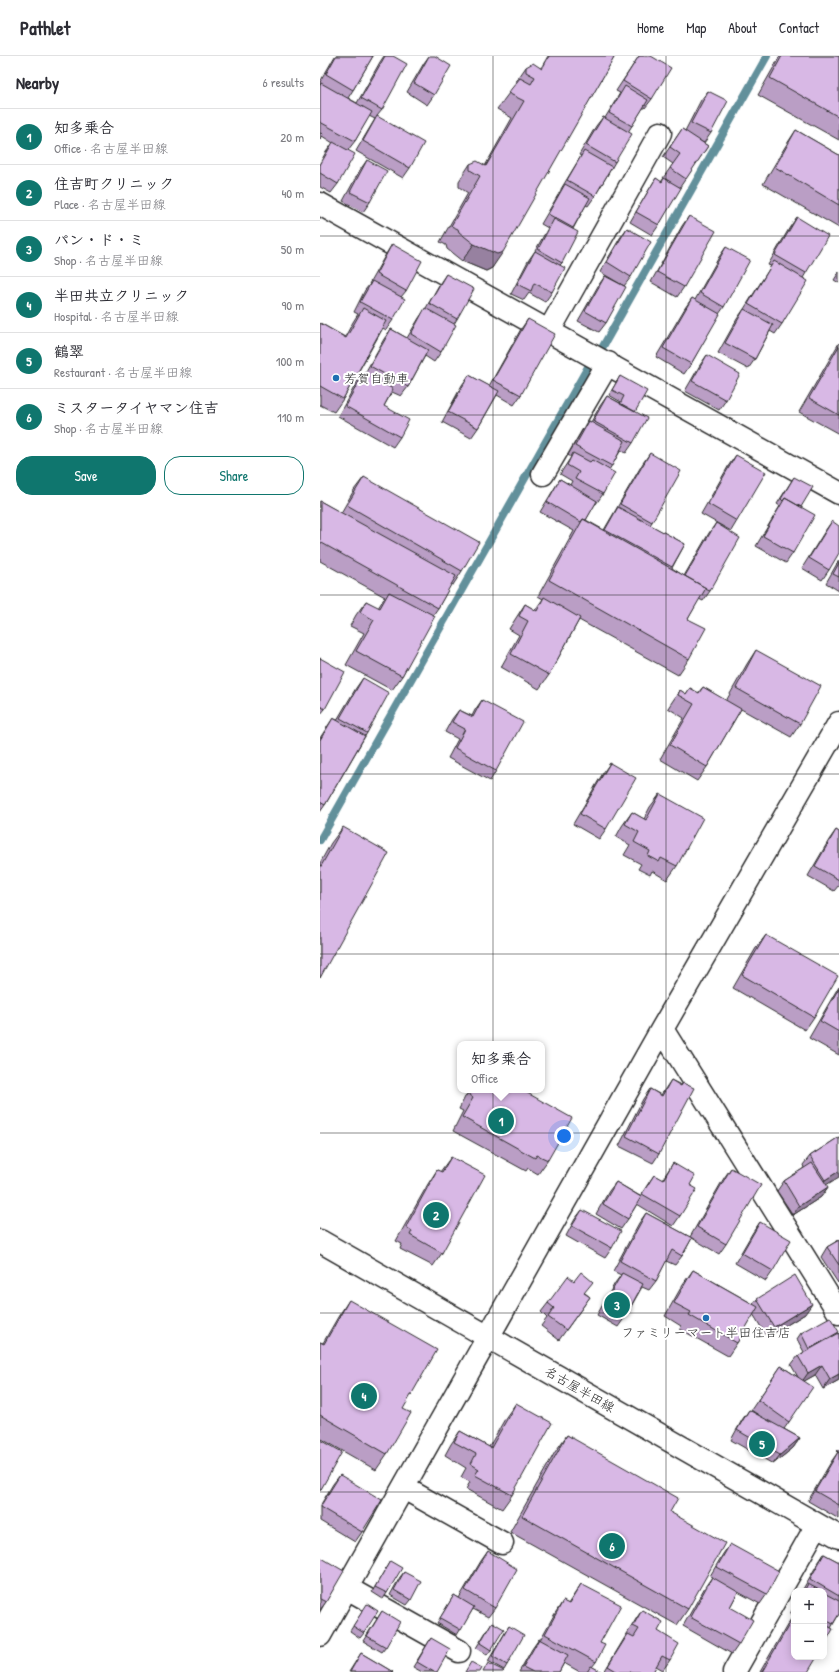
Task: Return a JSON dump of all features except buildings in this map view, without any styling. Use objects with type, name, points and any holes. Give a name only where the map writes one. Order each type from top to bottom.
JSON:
[{"type":"street","points":[[549,330],[660,133]]},
{"type":"street","points":[[320,204],[549,330],[839,493]]},
{"type":"street","points":[[543,474],[608,363]]},
{"type":"street","points":[[320,1635],[662,1029],[839,723]]},
{"type":"street","points":[[662,1029],[839,1313]]},
{"type":"street","name":"名古屋半田線","points":[[320,1241],[839,1537]]},
{"type":"street","points":[[404,1488],[502,1543]]},
{"type":"street","points":[[734,1672],[817,1524]]},
{"type":"street","points":[[347,1588],[459,1652]]},
{"type":"waterway","points":[[602,348],[767,56]]},
{"type":"waterway","points":[[320,840],[588,367]]},
{"type":"place","name":"芳賀自動車","points":[[336,378]]},
{"type":"place","name":"知多乗合","points":[[501,1121]]},
{"type":"place","name":"住吉町クリニック","points":[[436,1215]]},
{"type":"place","name":"パン・ド・ミ","points":[[617,1305]]},
{"type":"place","name":"ファミリーマート半田住吉店","points":[[706,1318]]},
{"type":"place","name":"半田共立クリニック","points":[[364,1396]]},
{"type":"place","name":"鶴翠","points":[[762,1444]]},
{"type":"place","name":"ミスタータイヤマン住吉","points":[[612,1546]]}]
